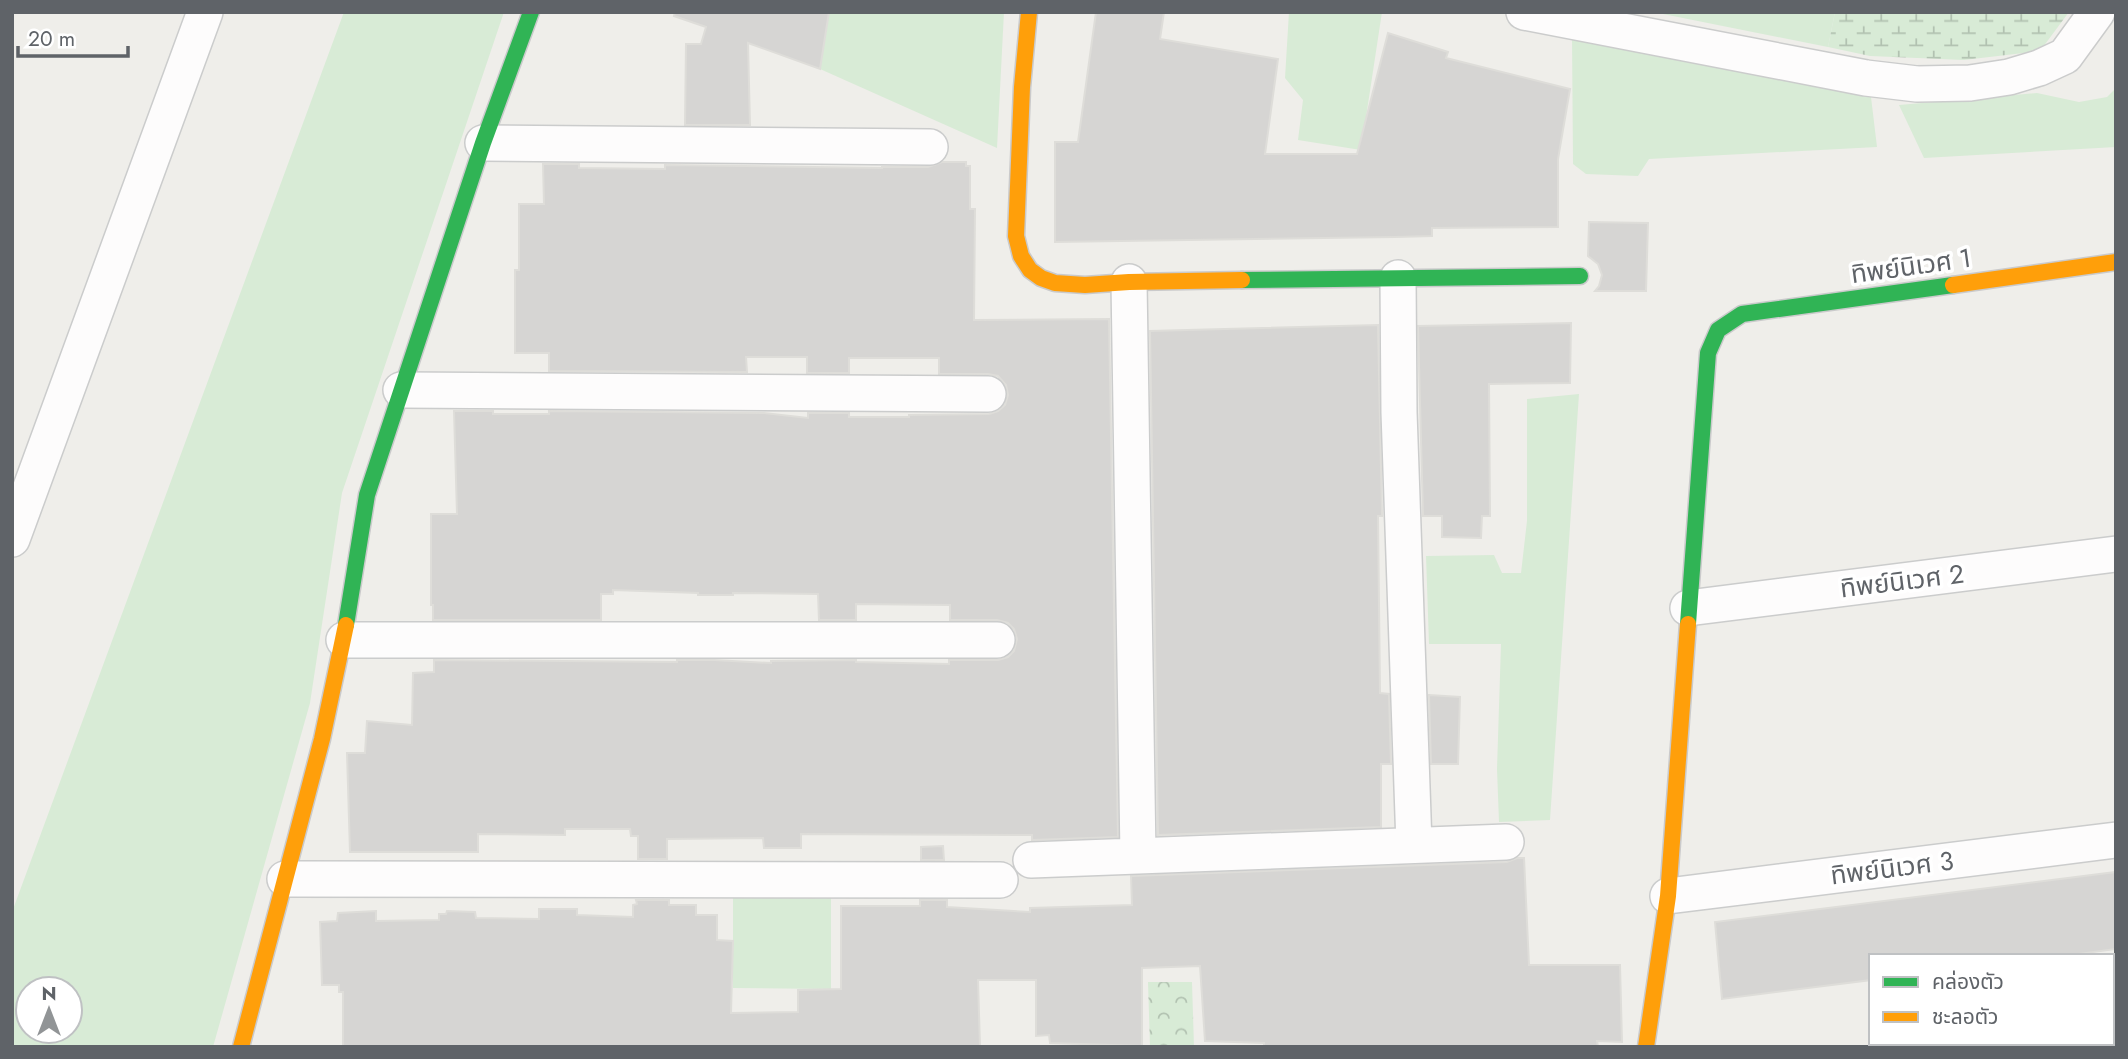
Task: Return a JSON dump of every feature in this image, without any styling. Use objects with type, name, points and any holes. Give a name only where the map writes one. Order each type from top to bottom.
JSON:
[{"type":"street","points":[[12,539],[205,12]]},
{"type":"street","points":[[241,1047],[322,739],[344,640],[367,495],[483,144],[531,12]]},
{"type":"street","points":[[1029,12],[1016,236],[1022,259],[1037,276],[1064,286],[1129,282],[1580,276]]},
{"type":"street","points":[[1524,12],[1866,78],[1917,84],[1970,83],[2009,77],[2039,68],[2065,56],[2097,12]]},
{"type":"street","points":[[483,144],[930,146]]},
{"type":"street","name":"ทิพย์นิเวศ 1","points":[[1688,608],[1708,354],[1718,330],[1742,314],[2116,262]]},
{"type":"street","points":[[1398,278],[1399,412],[1414,845]]},
{"type":"street","points":[[1129,282],[1138,855]]},
{"type":"street","points":[[401,390],[988,394]]},
{"type":"street","name":"ทิพย์นิเวศ 2","points":[[1688,608],[2116,554]]},
{"type":"street","points":[[1646,1047],[1668,896],[1688,608]]},
{"type":"street","points":[[344,640],[997,640]]},
{"type":"street","name":"ทิพย์นิเวศ 3","points":[[1668,896],[2116,840]]},
{"type":"street","points":[[1031,860],[1506,842]]},
{"type":"street","points":[[285,879],[1000,880]]},
{"type":"green space","points":[[344,12],[504,12],[342,493],[310,703],[213,1047],[12,1047],[12,912]]},
{"type":"green space","points":[[829,12],[1004,12],[997,148],[820,69]]},
{"type":"green space","points":[[1289,12],[1382,12],[1361,150],[1298,140],[1303,100],[1285,78]]},
{"type":"green space","points":[[1653,12],[1835,12],[1828,47]]},
{"type":"green space","points":[[1835,12],[2069,12],[2040,51],[1964,60],[1870,56],[1828,47]]},
{"type":"green space","points":[[1572,37],[1871,97],[1877,147],[1649,159],[1638,176],[1586,174],[1573,164]]},
{"type":"green space","points":[[2116,88],[2116,147],[1924,158],[1899,105],[2037,93],[2079,102],[2107,97]]},
{"type":"green space","points":[[1579,394],[1550,820],[1499,822],[1497,769],[1501,644],[1429,644],[1426,556],[1494,555],[1502,573],[1521,573],[1527,521],[1527,399]]},
{"type":"green space","points":[[831,893],[831,989],[733,988],[733,894]]},
{"type":"green space","points":[[1148,982],[1192,982],[1194,1047],[1150,1047]]},
{"type":"building","points":[[675,12],[829,12],[820,69],[748,43],[750,125],[685,125],[686,44],[701,44],[706,27],[674,16]]},
{"type":"building","points":[[1096,12],[1164,12],[1160,39],[1278,59],[1265,154],[1357,154],[1388,33],[1448,52],[1446,58],[1570,89],[1558,159],[1558,227],[1432,228],[1432,236],[1055,242],[1055,142],[1078,142]]},
{"type":"building","points":[[942,162],[966,162],[966,166],[970,166],[970,209],[975,209],[974,320],[1109,319],[1118,837],[1032,840],[1032,835],[801,834],[801,848],[764,848],[763,838],[667,839],[667,859],[638,859],[638,836],[631,836],[630,829],[565,829],[565,835],[478,834],[478,852],[350,852],[347,753],[365,753],[367,721],[412,725],[413,673],[434,672],[434,660],[714,660],[771,663],[856,660],[949,664],[949,660],[998,660],[1008,657],[1014,651],[1017,639],[1014,629],[1008,623],[997,620],[950,620],[950,605],[856,604],[856,620],[819,620],[818,594],[698,595],[613,590],[613,594],[601,594],[601,620],[433,620],[431,514],[457,514],[454,411],[493,411],[493,414],[549,414],[549,411],[764,413],[808,418],[808,413],[849,413],[849,417],[909,417],[989,414],[1005,405],[1008,395],[1006,385],[998,376],[939,374],[939,358],[849,358],[849,373],[807,373],[807,357],[746,357],[747,372],[549,371],[549,353],[515,353],[515,270],[519,270],[519,204],[544,204],[543,164],[579,164],[579,168],[665,169],[665,165],[882,168],[928,167]]},
{"type":"building","points":[[1589,222],[1648,223],[1646,291],[1595,291],[1602,275],[1598,264],[1588,256]]},
{"type":"building","points":[[1571,323],[1570,383],[1489,384],[1490,516],[1482,516],[1481,538],[1442,537],[1442,516],[1423,516],[1418,326]]},
{"type":"building","points":[[1378,325],[1382,516],[1378,516],[1380,693],[1389,694],[1391,764],[1381,764],[1381,827],[1158,835],[1150,331]]},
{"type":"building","points":[[1429,695],[1460,697],[1458,764],[1431,764]]},
{"type":"building","points":[[943,846],[944,860],[921,860],[921,847]]},
{"type":"building","points":[[1524,858],[1529,965],[1620,965],[1622,1042],[1597,1041],[1598,1047],[1264,1047],[1264,1043],[1205,1041],[1200,966],[1142,968],[1142,1046],[1050,1043],[1049,1035],[1036,1036],[1036,980],[978,980],[980,1047],[343,1047],[343,992],[339,992],[339,985],[322,985],[320,922],[337,921],[338,913],[376,911],[376,921],[439,920],[439,914],[446,914],[447,911],[475,912],[476,918],[539,919],[539,909],[577,909],[577,915],[633,917],[636,900],[669,900],[669,905],[696,905],[696,915],[717,915],[717,940],[733,941],[731,1013],[798,1012],[798,990],[841,989],[841,906],[920,906],[920,900],[947,900],[947,907],[1030,912],[1030,908],[1132,905],[1131,876],[1507,862]]},
{"type":"building","points":[[2116,872],[2116,949],[2079,954],[1869,954],[1869,980],[1722,999],[1715,922]]},
{"type":"traffic: fast","points":[[346,625],[367,495],[483,143],[531,12]]},
{"type":"traffic: fast","points":[[1242,280],[1580,276]]},
{"type":"traffic: fast","points":[[1688,624],[1708,353],[1718,330],[1742,314],[1953,285]]},
{"type":"traffic: slow","points":[[1029,12],[1022,87],[1016,236],[1021,256],[1030,270],[1055,283],[1085,285],[1242,280]]},
{"type":"traffic: slow","points":[[1953,285],[2116,262]]},
{"type":"traffic: slow","points":[[1646,1047],[1668,896],[1688,624]]},
{"type":"traffic: slow","points":[[241,1047],[322,739],[346,625]]}]
